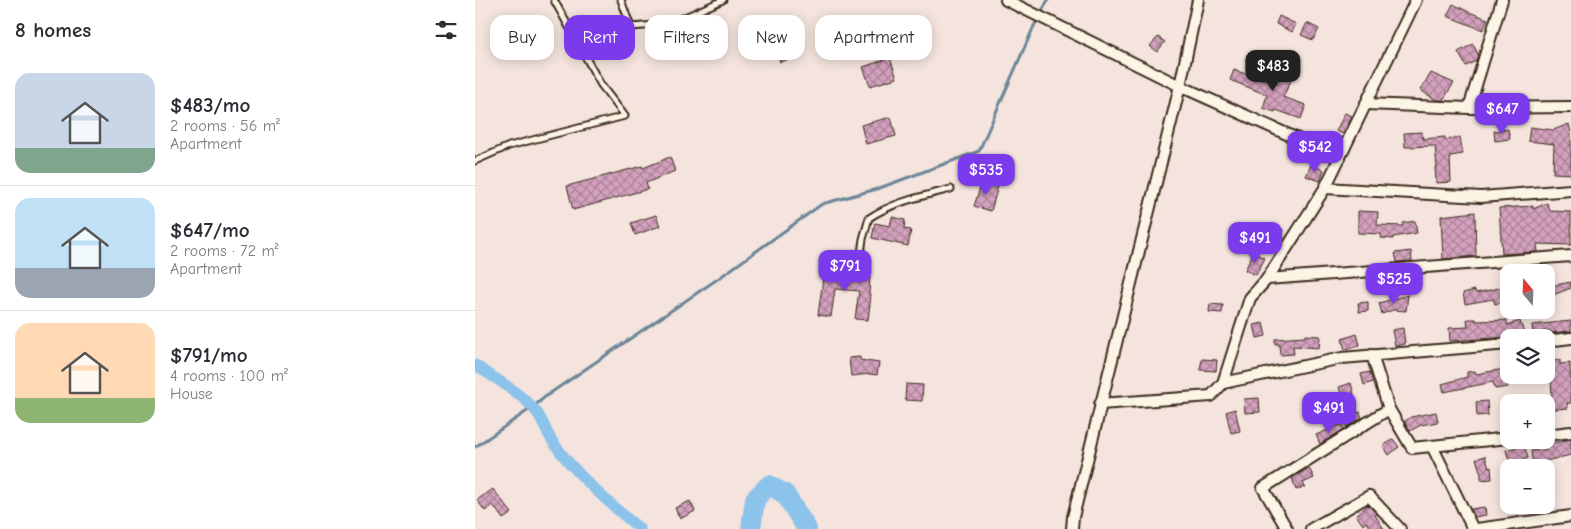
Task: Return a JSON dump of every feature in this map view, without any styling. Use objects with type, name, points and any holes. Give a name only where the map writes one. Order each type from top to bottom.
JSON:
[{"type":"street","points":[[1006,0],[1179,86],[1340,158]]},
{"type":"street","points":[[1072,529],[1073,517],[1179,86],[1198,0]]},
{"type":"street","points":[[1100,404],[1211,396],[1223,383],[1250,298],[1267,279],[1325,188],[1416,0]]},
{"type":"street","points":[[1469,108],[1502,0]]},
{"type":"street","points":[[1366,104],[1469,108],[1571,107]]},
{"type":"street","points":[[1325,188],[1481,197],[1571,190]]},
{"type":"street","points":[[1267,279],[1571,256]]},
{"type":"street","points":[[1555,340],[1571,338]]},
{"type":"street","points":[[1223,383],[1342,358],[1500,345]]},
{"type":"street","points":[[1372,356],[1389,409],[1412,448],[1500,439]]},
{"type":"street","points":[[1287,529],[1263,488],[1389,409]]},
{"type":"street","points":[[1555,433],[1571,432]]},
{"type":"street","points":[[1432,446],[1473,529]]},
{"type":"street","points":[[1311,529],[1369,496],[1400,529]]},
{"type":"street","points":[[1477,529],[1571,516]]},
{"type":"lane","points":[[475,161],[509,146],[625,116],[601,85],[554,0]]},
{"type":"lane","points":[[621,0],[631,27],[669,24],[723,0]]},
{"type":"lane","points":[[859,268],[863,239],[869,218],[911,199],[951,189]]},
{"type":"building","points":[[1453,4],[1488,19],[1483,30],[1447,16]]},
{"type":"building","points":[[1279,16],[1296,24],[1292,32],[1276,24]]},
{"type":"building","points":[[1307,23],[1319,29],[1313,40],[1301,35]]},
{"type":"building","points":[[1158,37],[1165,42],[1157,52],[1150,46]]},
{"type":"building","points":[[1473,44],[1478,54],[1476,61],[1466,66],[1458,52]]},
{"type":"building","points":[[884,60],[891,60],[897,78],[870,86],[863,67]]},
{"type":"building","points":[[1287,65],[1296,70],[1283,97],[1306,105],[1301,119],[1276,110],[1275,112],[1263,108],[1267,95],[1230,80],[1234,70],[1278,84]]},
{"type":"building","points":[[1431,73],[1454,83],[1443,100],[1436,100],[1420,90]]},
{"type":"building","points":[[1345,113],[1352,116],[1343,134],[1336,131]]},
{"type":"building","points":[[891,117],[896,136],[866,144],[861,125]]},
{"type":"building","points":[[1569,124],[1571,133],[1571,174],[1553,173],[1554,144],[1528,141],[1530,127],[1553,130]]},
{"type":"building","points":[[1508,129],[1510,139],[1495,141],[1494,131]]},
{"type":"building","points":[[1422,132],[1423,139],[1445,137],[1445,140],[1460,137],[1463,154],[1450,156],[1451,182],[1436,183],[1435,146],[1405,147],[1404,133]]},
{"type":"building","points":[[670,157],[675,171],[646,183],[648,189],[573,210],[567,186],[642,166],[643,168]]},
{"type":"building","points":[[1311,165],[1324,170],[1320,181],[1306,176]]},
{"type":"building","points":[[982,182],[998,186],[991,211],[974,206]]},
{"type":"building","points":[[1547,203],[1550,211],[1571,212],[1571,245],[1537,244],[1538,252],[1502,254],[1499,208],[1533,206],[1533,209]]},
{"type":"building","points":[[1358,211],[1378,212],[1377,225],[1403,226],[1403,223],[1415,221],[1417,233],[1393,237],[1393,239],[1381,238],[1381,234],[1358,233]]},
{"type":"building","points":[[1475,212],[1476,256],[1443,259],[1441,216]]},
{"type":"building","points":[[656,215],[660,226],[635,235],[631,223]]},
{"type":"building","points":[[892,217],[905,220],[904,229],[911,230],[908,246],[872,238],[875,223],[890,226]]},
{"type":"building","points":[[1272,225],[1283,230],[1274,248],[1265,245]]},
{"type":"building","points":[[1411,251],[1412,261],[1397,262],[1395,253]]},
{"type":"building","points":[[1253,253],[1265,258],[1256,275],[1245,270]]},
{"type":"building","points":[[824,271],[870,275],[869,295],[871,295],[868,320],[855,319],[859,291],[835,289],[831,317],[818,315]]},
{"type":"building","points":[[1571,282],[1571,288],[1555,294],[1555,285]]},
{"type":"building","points":[[1499,288],[1500,303],[1495,304],[1493,299],[1465,304],[1463,293],[1475,290],[1476,293]]},
{"type":"building","points":[[1408,295],[1406,311],[1393,310],[1382,314],[1379,303]]},
{"type":"building","points":[[1368,302],[1368,311],[1359,312],[1358,303]]},
{"type":"building","points":[[1210,304],[1223,305],[1222,313],[1209,312]]},
{"type":"building","points":[[1467,319],[1476,319],[1476,321],[1507,320],[1507,325],[1520,321],[1523,329],[1500,329],[1500,338],[1450,341],[1449,328],[1468,327]]},
{"type":"building","points":[[1571,321],[1571,331],[1555,333],[1555,329],[1532,329],[1532,325]]},
{"type":"building","points":[[1263,323],[1266,336],[1257,338],[1254,325]]},
{"type":"building","points":[[1403,328],[1405,344],[1395,346],[1392,330]]},
{"type":"building","points":[[1357,334],[1360,345],[1345,350],[1342,339]]},
{"type":"building","points":[[1305,335],[1320,336],[1319,348],[1293,346],[1294,354],[1280,355],[1279,344],[1275,344],[1275,339],[1305,337]]},
{"type":"building","points":[[860,357],[860,360],[879,363],[877,375],[851,376],[849,358]]},
{"type":"building","points":[[1202,359],[1217,360],[1216,371],[1200,370]]},
{"type":"building","points":[[1555,360],[1560,360],[1560,364],[1570,363],[1571,403],[1567,403],[1568,408],[1555,409],[1555,394],[1552,394],[1551,384],[1555,384]]},
{"type":"building","points":[[1500,370],[1500,384],[1507,384],[1508,387],[1495,389],[1493,382],[1444,392],[1442,384],[1467,377],[1467,372],[1475,371],[1476,374]]},
{"type":"building","points":[[1370,372],[1373,382],[1364,385],[1361,374]]},
{"type":"building","points":[[1351,383],[1354,394],[1342,397],[1339,387]]},
{"type":"building","points":[[906,384],[923,385],[922,401],[905,400]]},
{"type":"building","points":[[1318,397],[1323,410],[1309,415],[1304,403]]},
{"type":"building","points":[[1259,398],[1260,412],[1245,413],[1244,399]]},
{"type":"building","points":[[1487,401],[1488,415],[1477,416],[1476,402]]},
{"type":"building","points":[[1235,409],[1240,431],[1231,433],[1226,412]]},
{"type":"building","points":[[1360,412],[1362,418],[1346,427],[1341,418]]},
{"type":"building","points":[[1436,412],[1438,422],[1421,425],[1410,431],[1405,423],[1411,417]]},
{"type":"building","points":[[1342,424],[1344,429],[1320,444],[1316,435]]},
{"type":"building","points":[[1393,439],[1399,447],[1389,455],[1383,446]]},
{"type":"building","points":[[1571,439],[1571,455],[1554,459],[1532,459],[1531,451],[1555,449],[1555,442]]},
{"type":"building","points":[[1525,449],[1528,458],[1509,459],[1506,450]]},
{"type":"building","points":[[1485,456],[1489,468],[1491,467],[1492,479],[1481,480],[1476,459]]},
{"type":"building","points":[[1309,468],[1314,478],[1303,483],[1305,487],[1296,490],[1292,478]]},
{"type":"building","points":[[493,489],[512,513],[503,519],[493,505],[485,511],[477,500]]},
{"type":"building","points":[[690,501],[695,511],[680,519],[675,508]]},
{"type":"building","points":[[1368,505],[1377,514],[1375,515],[1384,529],[1370,529],[1366,522],[1363,525],[1356,515]]},
{"type":"building","points":[[1485,507],[1486,515],[1475,517],[1471,509]]},
{"type":"waterway","points":[[475,447],[719,278],[822,204],[877,189],[979,151],[1034,26],[1048,0]]},
{"type":"waterway","points":[[475,365],[528,402],[542,420],[553,442],[572,466],[605,499],[640,529]]},
{"type":"waterway","points":[[751,529],[755,499],[769,485],[785,494],[807,529]]}]
